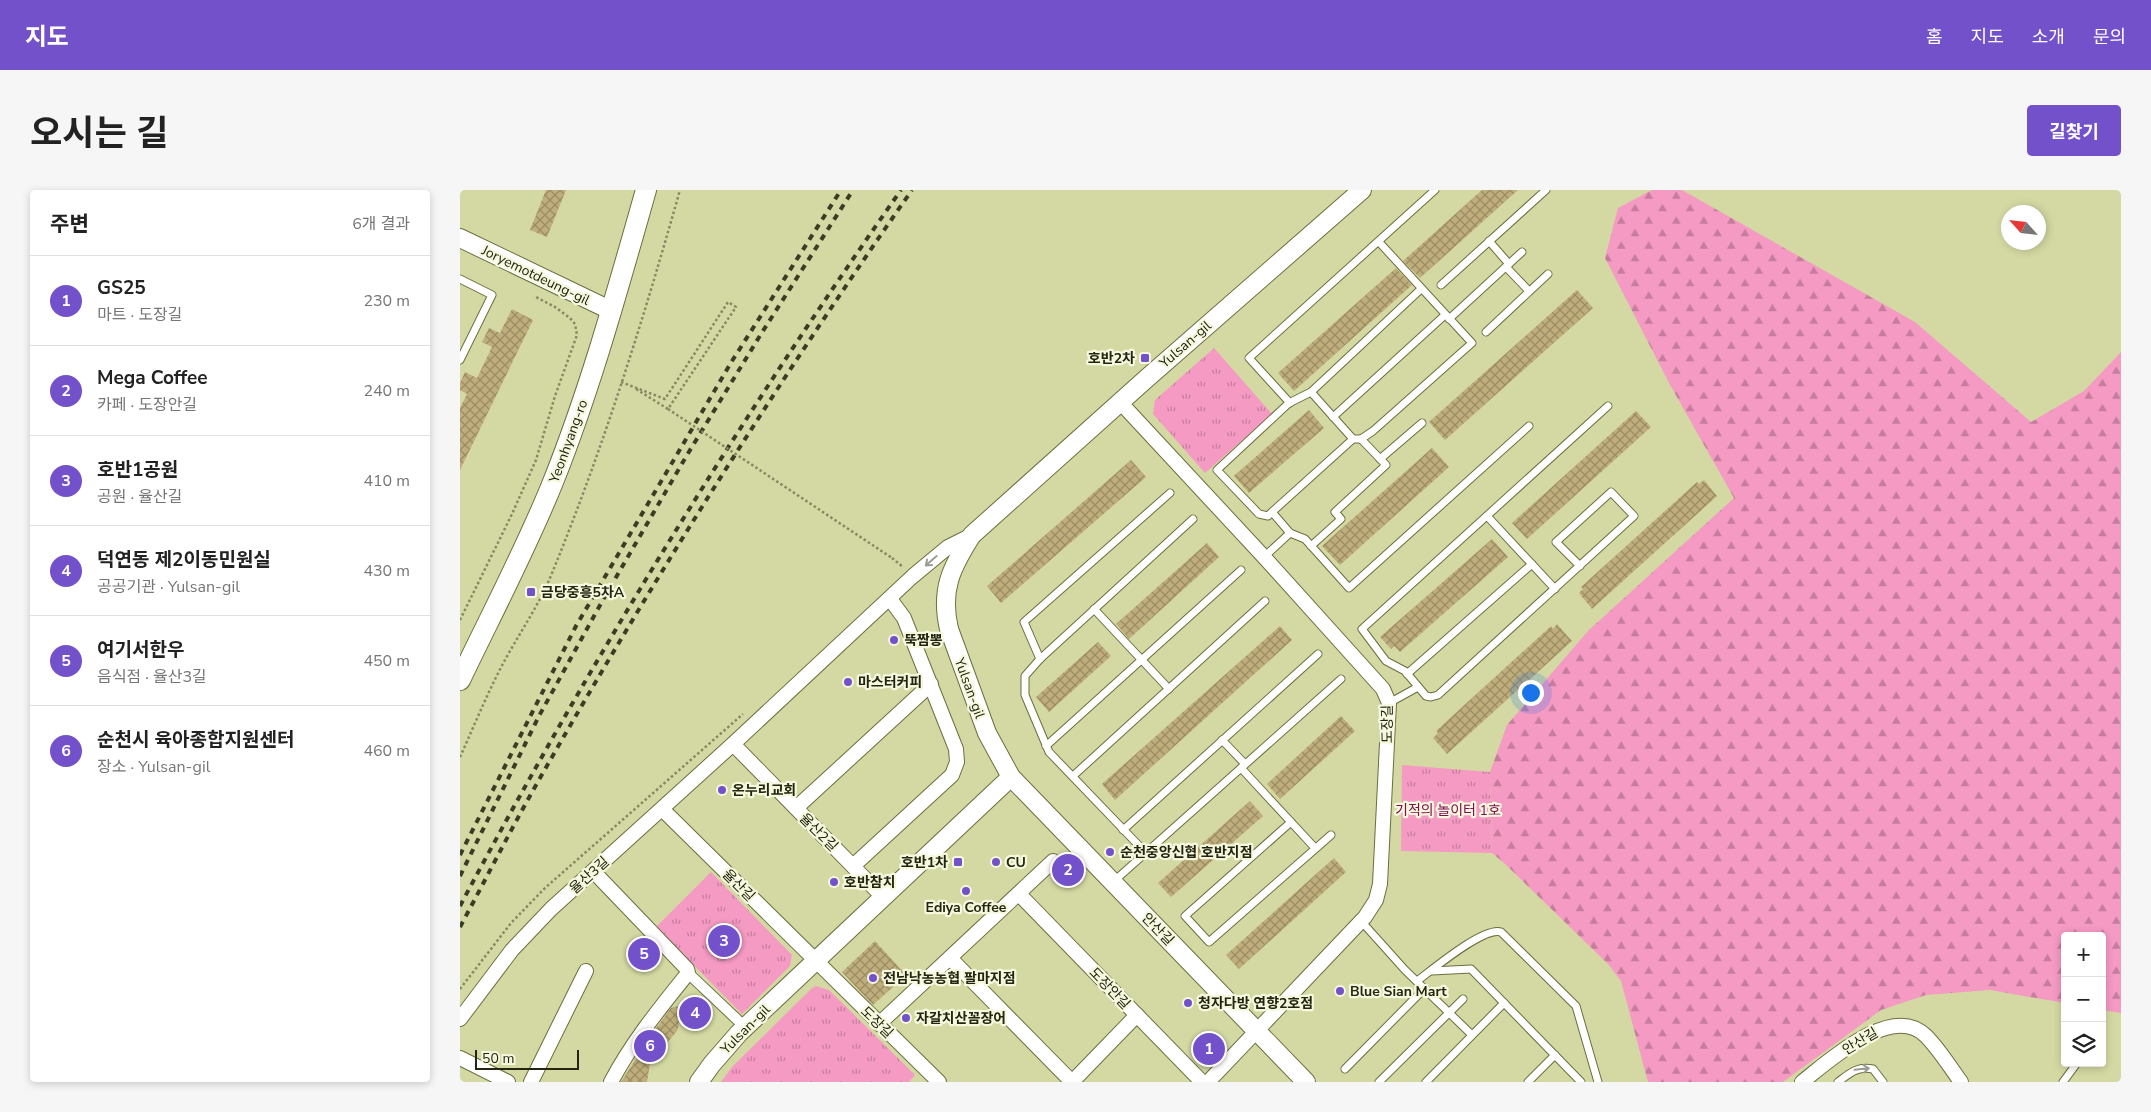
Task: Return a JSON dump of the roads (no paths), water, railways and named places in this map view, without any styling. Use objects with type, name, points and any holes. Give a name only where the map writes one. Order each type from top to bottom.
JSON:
[{"type":"main road","name":"Yeonhyang-ro","points":[[460,680],[552,484],[612,312],[646,190]]},
{"type":"street","name":"Yulsan-gil","points":[[700,1082],[724,1049],[745,1027],[1011,777],[987,733],[949,629],[945,613],[946,586],[952,568],[972,536],[1120,402],[1362,190]]},
{"type":"street","name":"Joryemotdeung-gil","points":[[460,238],[612,312]]},
{"type":"street","name":"도장길","points":[[1120,402],[1383,689],[1389,703],[1380,884],[1376,900],[1361,921],[1208,1082]]},
{"type":"street","name":"율산3길","points":[[460,1019],[512,950],[551,909],[943,550],[960,540],[972,536]]},
{"type":"street","points":[[853,866],[952,776],[957,762],[956,749],[904,618],[890,599]]},
{"type":"street","points":[[796,808],[931,684]]},
{"type":"street","name":"율산2길","points":[[733,744],[884,898]]},
{"type":"street","name":"안산길","points":[[1011,777],[1306,1082]]},
{"type":"street","name":"율산길","points":[[662,809],[816,962]]},
{"type":"street","points":[[879,1024],[1053,861]]},
{"type":"street","points":[[593,871],[687,969],[688,973],[745,1027]]},
{"type":"street","name":"도장안길","points":[[1019,894],[1202,1082]]},
{"type":"street","points":[[950,958],[1072,1082],[1137,1015]]},
{"type":"street","name":"도장길","points":[[816,962],[939,1082]]},
{"type":"street","points":[[531,1082],[586,971]]},
{"type":"street","points":[[611,1082],[630,1050],[688,973]]},
{"type":"street","name":"안산길","points":[[1802,1082],[1850,1045],[1880,1028],[1895,1026],[1910,1028],[1925,1034],[1961,1082]]},
{"type":"street","points":[[460,1058],[508,1082]]},
{"type":"lane","points":[[1290,403],[1249,358],[1379,242],[1434,190]]},
{"type":"lane","points":[[1441,285],[1546,190]]},
{"type":"lane","points":[[1379,242],[1472,343],[1373,431],[1357,439],[1268,516],[1259,514],[1217,470],[1290,403],[1311,392],[1422,289]]},
{"type":"lane","points":[[1489,242],[1530,291]]},
{"type":"lane","points":[[1333,417],[1522,252]]},
{"type":"lane","points":[[1486,332],[1548,274]]},
{"type":"lane","points":[[460,279],[492,295],[460,360]]},
{"type":"lane","points":[[1311,392],[1333,417],[1386,466],[1335,512],[1341,519],[1311,546]]},
{"type":"lane","points":[[1580,566],[1556,542],[1611,492],[1634,516],[1580,566],[1555,589],[1438,696],[1426,696],[1408,674],[1386,661],[1362,629],[1608,406]]},
{"type":"lane","points":[[1380,459],[1422,423]]},
{"type":"lane","points":[[1272,512],[1290,533],[1305,539],[1349,588],[1529,426]]},
{"type":"lane","points":[[1040,659],[1024,622],[1170,492]]},
{"type":"lane","points":[[1487,516],[1555,589]]},
{"type":"lane","points":[[1146,854],[1049,752],[1025,695],[1024,676],[1040,659],[1193,519]]},
{"type":"lane","points":[[1264,557],[1290,533]]},
{"type":"lane","points":[[1408,674],[1532,564]]},
{"type":"lane","points":[[1046,746],[1241,570]]},
{"type":"lane","points":[[1072,776],[1264,601]]},
{"type":"lane","points":[[1094,609],[1169,689]]},
{"type":"lane","points":[[1123,830],[1318,654]]},
{"type":"lane","points":[[1113,883],[1341,679]]},
{"type":"lane","points":[[1389,703],[1418,687]]},
{"type":"lane","points":[[1222,740],[1315,848]]},
{"type":"lane","points":[[1291,822],[1185,916],[1209,942],[1331,835]]},
{"type":"lane","points":[[1361,921],[1417,981],[1472,1035]]},
{"type":"lane","points":[[1417,981],[1476,939],[1491,931],[1501,932],[1576,1006],[1598,1082]]},
{"type":"lane","points":[[1431,971],[1470,969],[1581,1082]]},
{"type":"lane","points":[[1345,1069],[1425,988]]},
{"type":"lane","points":[[1379,1082],[1463,999]]},
{"type":"lane","points":[[1426,1082],[1504,1003]]},
{"type":"lane","points":[[1528,1082],[1555,1055]]},
{"type":"lane","points":[[1838,1082],[1854,1070],[1864,1067],[1873,1069],[1883,1082]]},
{"type":"lane","points":[[2063,1082],[2073,1067]]},
{"type":"railway","points":[[460,855],[576,626],[732,361],[841,190]]},
{"type":"railway","points":[[460,876],[539,716],[604,598],[687,455],[761,334],[853,190]]},
{"type":"railway","points":[[460,906],[562,722],[669,541],[782,364],[901,190]]},
{"type":"railway","points":[[460,927],[540,778],[673,553],[766,406],[912,190]]},
{"type":"place","name":"호반2차","points":[[1145,358]]},
{"type":"place","name":"금당중흥5차A","points":[[531,592]]},
{"type":"place","name":"뚝짬뽕","points":[[894,640]]},
{"type":"place","name":"마스터커피","points":[[848,682]]},
{"type":"place","name":"온누리교회","points":[[722,790]]},
{"type":"place","name":"순천중앙신협 호반지점","points":[[1110,852]]},
{"type":"place","name":"호반1차","points":[[958,862]]},
{"type":"place","name":"CU","points":[[996,862]]},
{"type":"place","name":"Mega Coffee","points":[[1068,870]]},
{"type":"place","name":"호반참치","points":[[834,882]]},
{"type":"place","name":"Ediya Coffee","points":[[966,891]]},
{"type":"place","name":"호반1공원","points":[[724,941]]},
{"type":"place","name":"여기서한우","points":[[644,954]]},
{"type":"place","name":"전남낙농농협 팔마지점","points":[[873,978]]},
{"type":"place","name":"Blue Sian Mart","points":[[1340,991]]},
{"type":"place","name":"청자다방 연향2호점","points":[[1188,1003]]},
{"type":"place","name":"덕연동 제2이동민원실","points":[[695,1013]]},
{"type":"place","name":"자갈치산꼼장어","points":[[906,1018]]},
{"type":"place","name":"순천시 육아종합지원센터","points":[[650,1046]]},
{"type":"place","name":"GS25","points":[[1209,1049]]},
{"type":"park label","name":"기적의 놀이터 1호","points":[[1448,810]]}]
